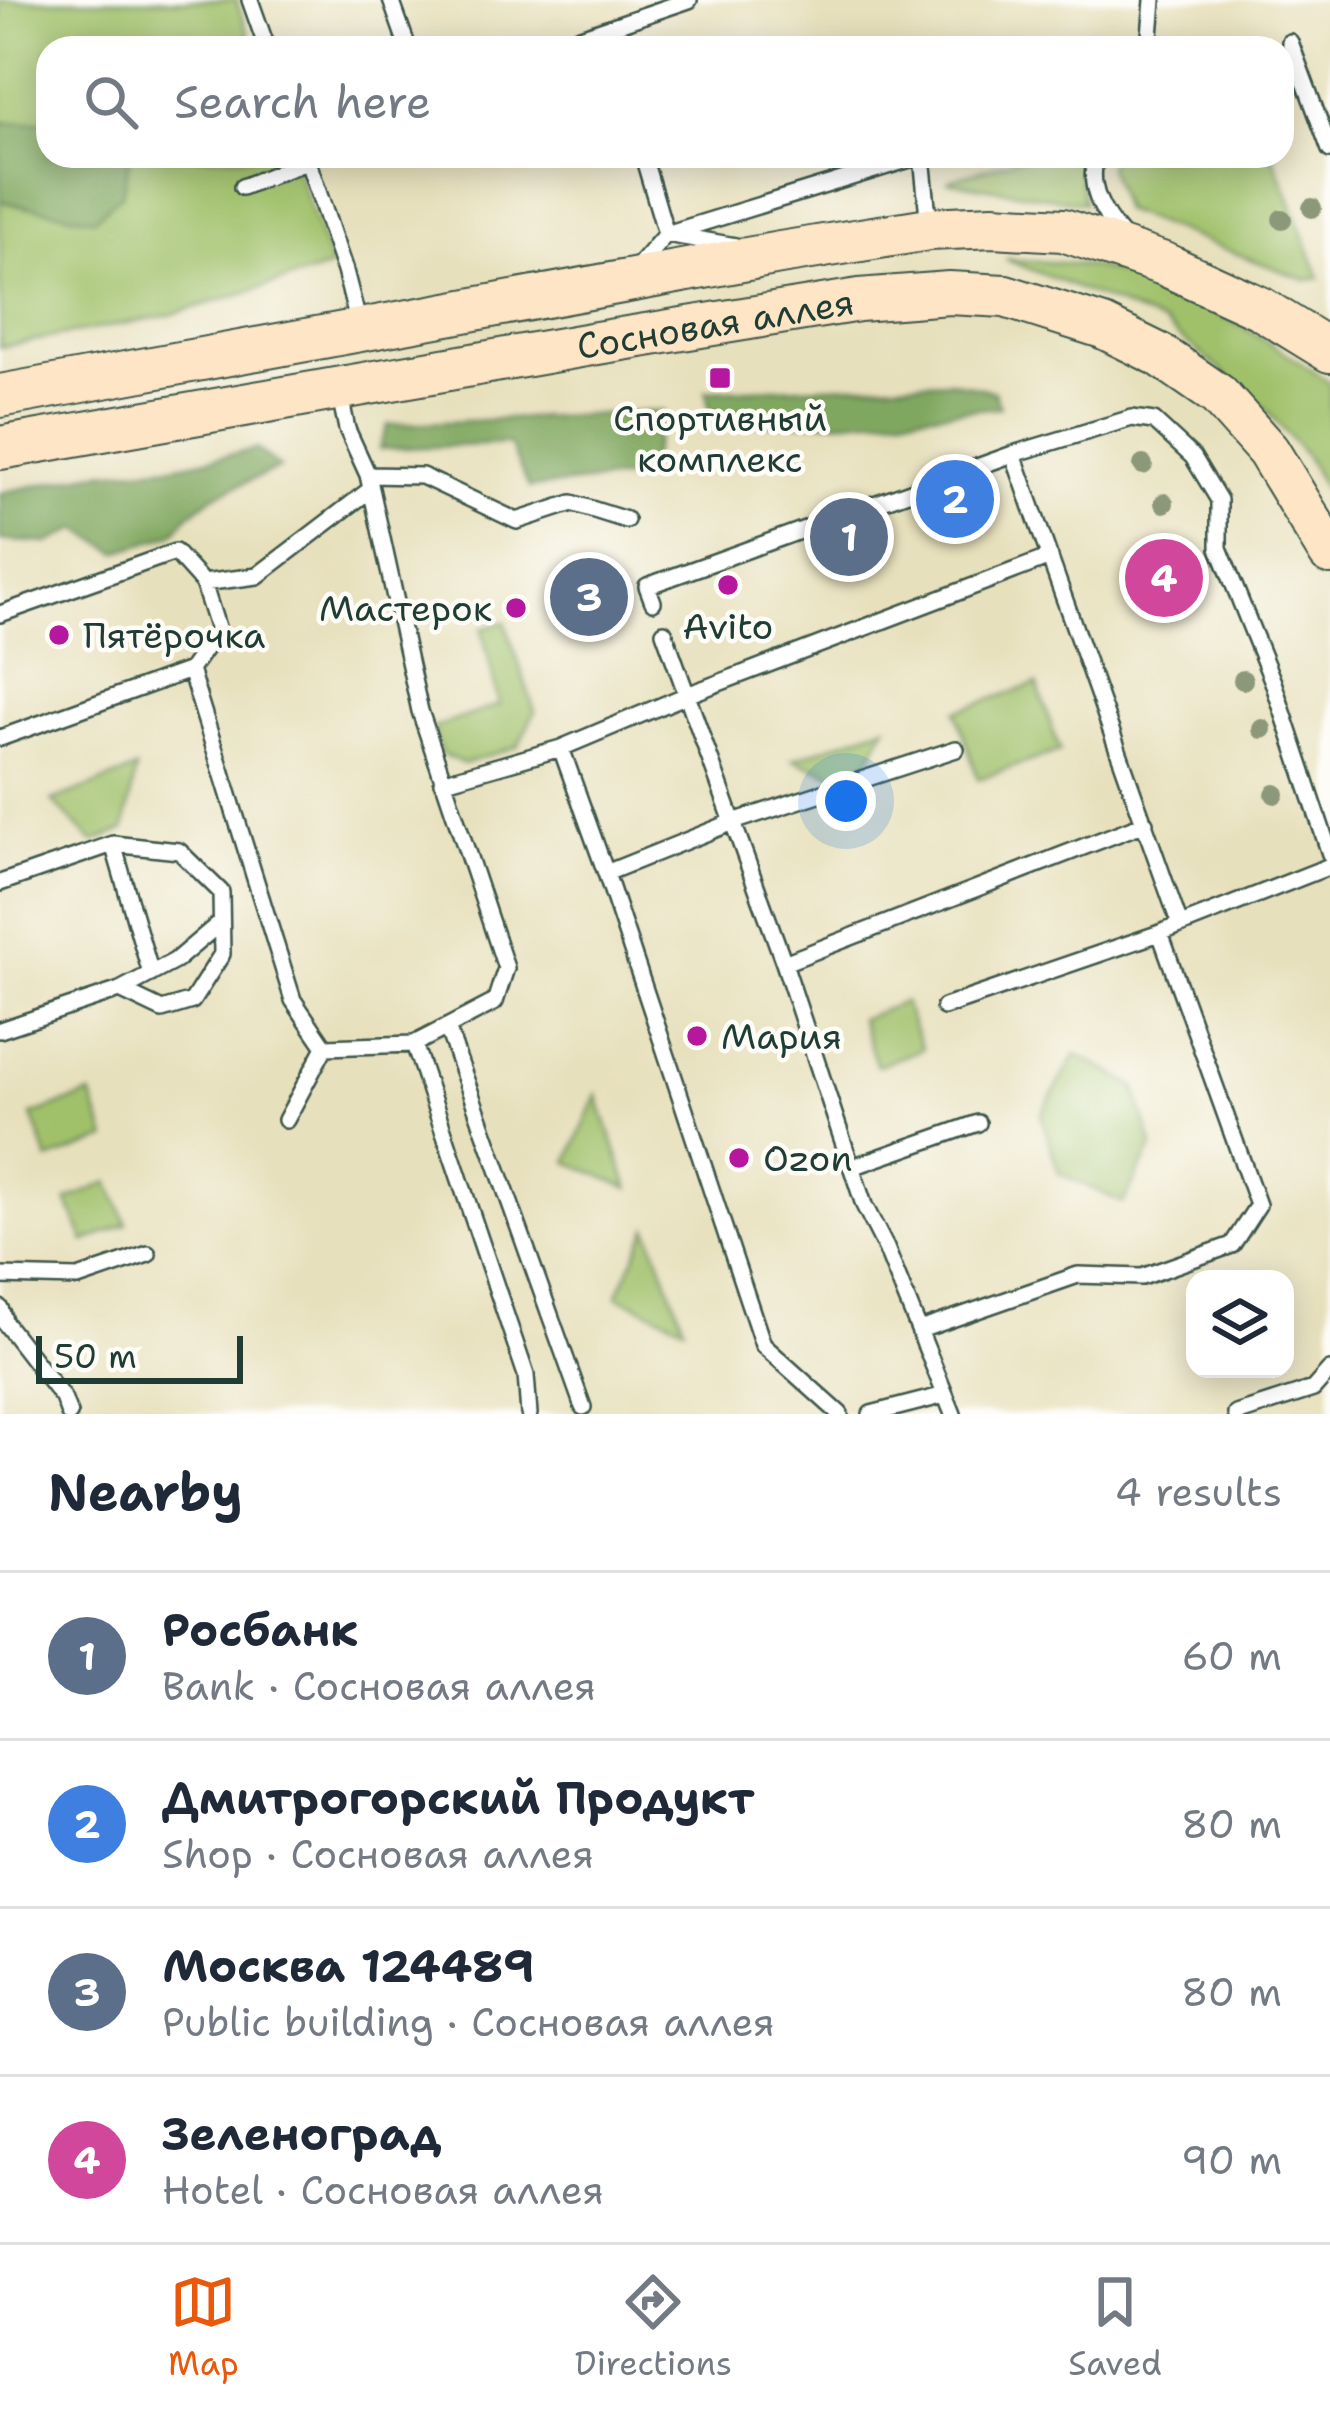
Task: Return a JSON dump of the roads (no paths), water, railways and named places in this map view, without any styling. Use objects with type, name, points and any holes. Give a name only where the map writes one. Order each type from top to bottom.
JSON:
[{"type":"main road","name":"Сосновая аллея","points":[[0,396],[780,253],[929,229],[993,226],[1063,230],[1164,264],[1260,308],[1330,351]]},
{"type":"main road","name":"Сосновая аллея","points":[[0,448],[859,300],[949,292],[1004,296],[1103,327],[1160,355],[1218,395],[1268,451],[1330,553]]},
{"type":"lane","points":[[250,0],[264,36]]},
{"type":"lane","points":[[391,0],[404,36]]},
{"type":"lane","points":[[584,36],[689,0]]},
{"type":"lane","points":[[1150,36],[1153,0]]},
{"type":"lane","points":[[599,31],[601,36]]},
{"type":"lane","points":[[1294,50],[1330,150]]},
{"type":"lane","points":[[242,187],[286,168]]},
{"type":"lane","points":[[310,168],[360,331]]},
{"type":"lane","points":[[647,168],[666,234]]},
{"type":"lane","points":[[624,283],[666,234],[882,168]]},
{"type":"lane","points":[[922,168],[929,229]]},
{"type":"lane","points":[[1093,168],[1098,203],[1120,234],[1164,264]]},
{"type":"lane","points":[[666,234],[780,253]]},
{"type":"lane","points":[[325,1047],[414,1044],[495,1002],[506,968],[421,711],[369,482],[346,429],[338,388]]},
{"type":"lane","points":[[653,602],[647,586],[1012,454],[1132,418],[1154,421],[1193,457],[1219,500],[1219,548],[1273,682],[1330,854]]},
{"type":"lane","points":[[1012,454],[1180,925]]},
{"type":"lane","points":[[203,583],[257,576],[369,482],[422,476],[517,521],[572,502],[626,520]]},
{"type":"lane","points":[[0,614],[175,552],[203,583],[218,630],[190,670],[0,738]]},
{"type":"lane","points":[[442,782],[561,748],[1049,557]]},
{"type":"lane","points":[[664,632],[784,963],[864,1205],[953,1414]]},
{"type":"lane","points":[[190,670],[293,1000],[325,1047]]},
{"type":"lane","points":[[561,748],[763,1345],[840,1414]]},
{"type":"lane","points":[[606,873],[733,822],[956,748]]},
{"type":"lane","points":[[784,963],[1145,823]]},
{"type":"lane","points":[[0,883],[113,844],[179,851],[221,892],[222,954],[192,1001],[161,1010],[120,990]]},
{"type":"lane","points":[[113,844],[151,974]]},
{"type":"lane","points":[[944,1007],[1160,933],[1330,866]]},
{"type":"lane","points":[[0,1030],[120,990],[175,961],[221,922]]},
{"type":"lane","points":[[920,1330],[1078,1275],[1142,1277],[1232,1245],[1258,1204],[1160,933]]},
{"type":"lane","points":[[447,1027],[583,1407]]},
{"type":"lane","points":[[414,1044],[526,1375],[529,1414]]},
{"type":"lane","points":[[286,1120],[325,1047]]},
{"type":"lane","points":[[852,1167],[978,1124]]},
{"type":"lane","points":[[0,1276],[78,1278],[148,1254]]},
{"type":"lane","points":[[0,1308],[5,1323],[63,1399],[69,1414]]},
{"type":"lane","points":[[1236,1414],[1313,1389],[1330,1370]]},
{"type":"lane","points":[[871,1414],[945,1396]]},
{"type":"place","name":"Спортивный комплекс","points":[[720,378]]},
{"type":"place","name":"Дмитрогорский Продукт","points":[[955,499]]},
{"type":"place","name":"Росбанк","points":[[849,537]]},
{"type":"place","name":"Зеленоград","points":[[1164,578]]},
{"type":"place","name":"Avito","points":[[728,585]]},
{"type":"place","name":"Москва 124489","points":[[589,597]]},
{"type":"place","name":"Мастерок","points":[[516,608]]},
{"type":"place","name":"Пятёрочка","points":[[59,635]]},
{"type":"place","name":"Мария","points":[[697,1036]]},
{"type":"place","name":"Ozon","points":[[739,1158]]}]
